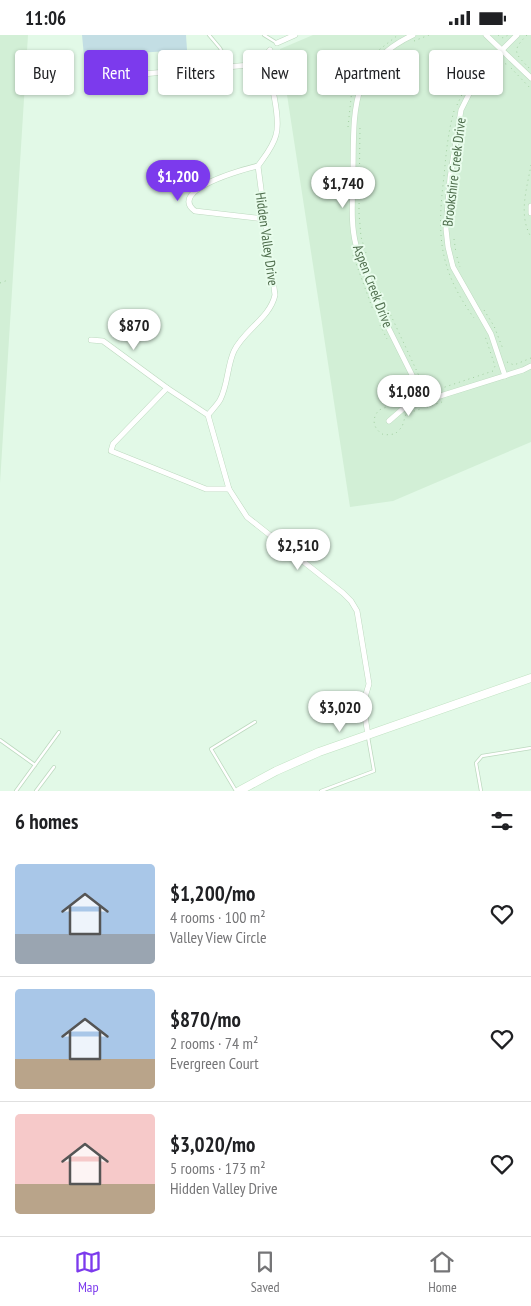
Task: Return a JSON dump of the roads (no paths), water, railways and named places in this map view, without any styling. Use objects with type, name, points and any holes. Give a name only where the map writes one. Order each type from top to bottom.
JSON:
[{"type":"main road","points":[[237,791],[298,761],[531,679]]},
{"type":"street","points":[[277,43],[295,35]]},
{"type":"street","name":"Aspen Creek Drive","points":[[389,50],[399,42],[413,35]]},
{"type":"street","points":[[486,35],[531,78]]},
{"type":"street","name":"Brookshire Creek Drive","points":[[505,376],[491,334],[453,267],[446,229],[450,178],[461,110],[476,80],[502,49],[517,35]]},
{"type":"street","points":[[264,219],[195,211],[188,203],[190,195],[199,189],[232,172],[258,166],[272,147],[278,129],[273,95]]},
{"type":"street","name":"Aspen Creek Drive","points":[[359,95],[354,112],[353,195],[355,238],[381,313],[415,381],[423,402]]},
{"type":"street","name":"Hidden Valley Drive","points":[[208,415],[220,400],[233,352],[244,335],[274,301],[275,295],[258,166]]},
{"type":"street","points":[[531,206],[531,213]]},
{"type":"street","points":[[91,340],[103,341],[167,388],[208,415],[229,489],[247,517],[351,601],[357,611],[370,684],[363,704],[368,735]]},
{"type":"street","points":[[389,421],[405,407],[531,366]]},
{"type":"street","points":[[167,388],[113,444],[111,451],[206,489],[229,489]]},
{"type":"lane","points":[[209,35],[221,50]]},
{"type":"lane","points":[[264,35],[277,43]]},
{"type":"lane","points":[[237,791],[211,749],[255,722]]},
{"type":"lane","points":[[16,791],[59,732]]},
{"type":"lane","points":[[321,791],[374,771],[368,735]]},
{"type":"lane","points":[[0,740],[35,765]]},
{"type":"lane","points":[[481,791],[476,763],[482,756],[531,748]]},
{"type":"lane","points":[[36,791],[54,767]]}]
